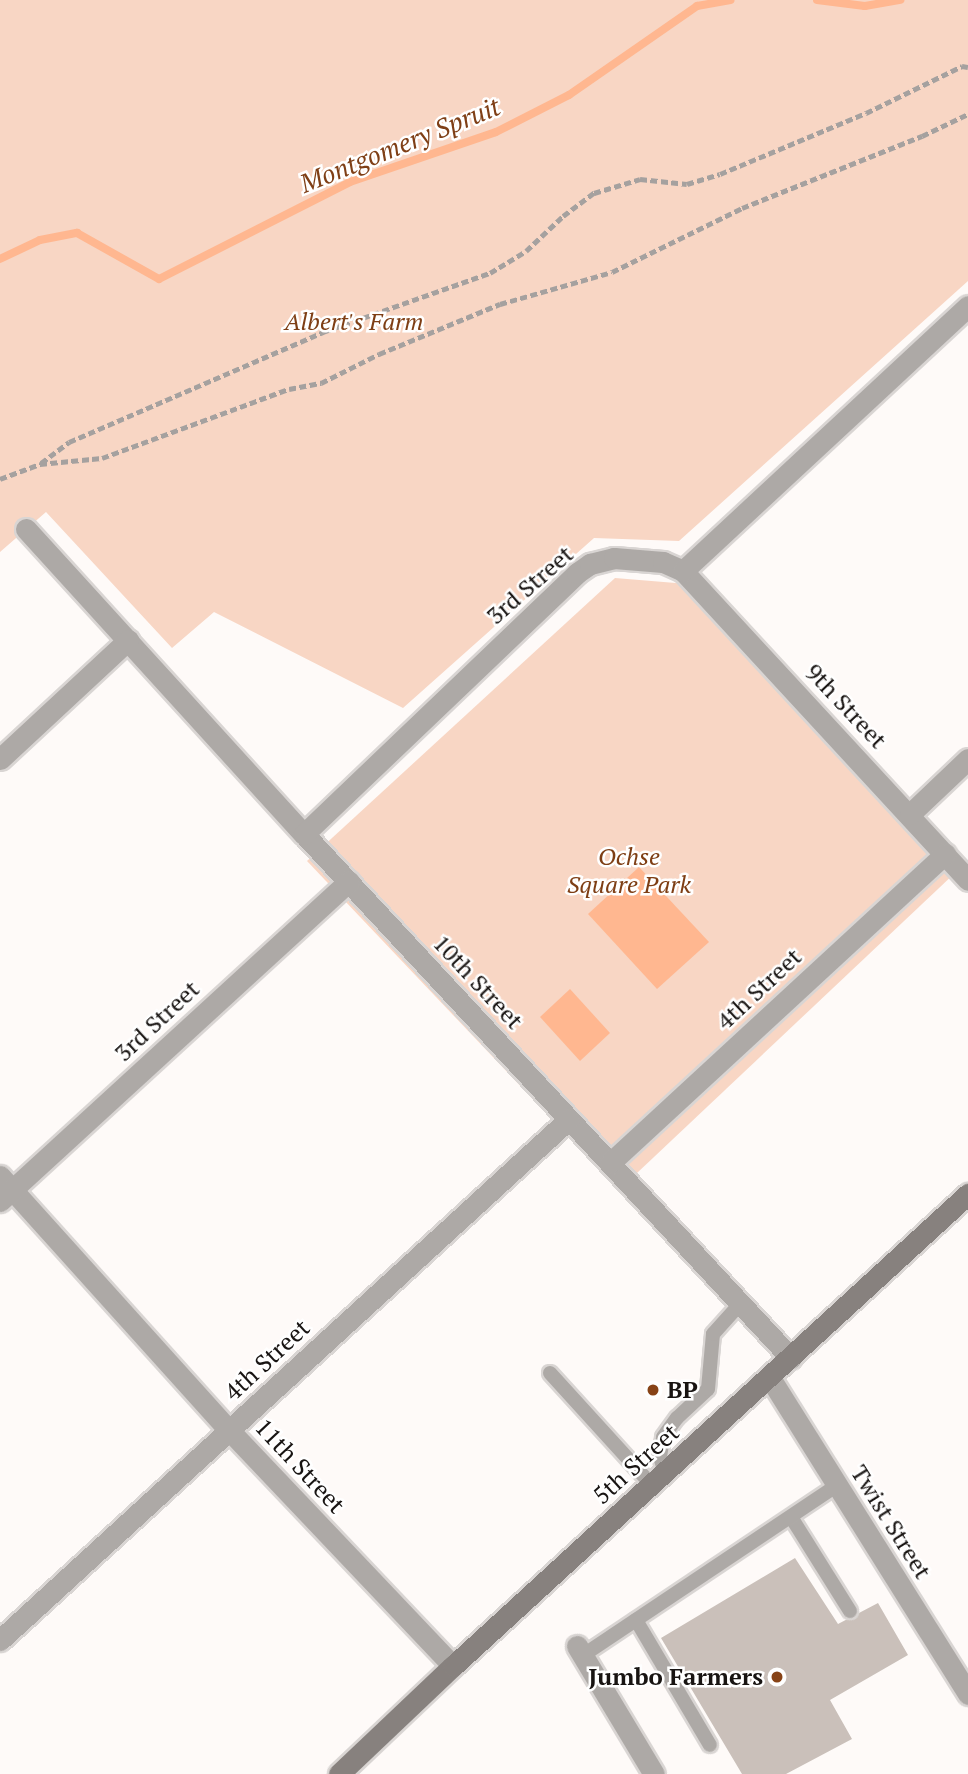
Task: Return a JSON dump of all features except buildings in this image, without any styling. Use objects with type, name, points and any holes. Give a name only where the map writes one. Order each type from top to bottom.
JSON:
[{"type":"main road","name":"5th Street","points":[[339,1774],[453,1665],[770,1378],[968,1194]]},
{"type":"street","points":[[683,571],[968,306]]},
{"type":"street","name":"10th Street","points":[[26,529],[304,834],[791,1358]]},
{"type":"street","name":"3rd Street","points":[[304,834],[577,573],[590,564],[614,558],[663,562],[683,571]]},
{"type":"street","name":"9th Street","points":[[683,571],[910,814],[968,880]]},
{"type":"street","points":[[0,759],[128,640]]},
{"type":"street","points":[[910,814],[968,759]]},
{"type":"street","name":"4th Street","points":[[610,1163],[945,853]]},
{"type":"street","name":"3rd Street","points":[[4,1189],[349,881]]},
{"type":"street","name":"4th Street","points":[[0,1640],[569,1119]]},
{"type":"street","name":"11th Street","points":[[4,1189],[453,1665]]},
{"type":"street","name":"Twist Street","points":[[770,1378],[968,1695]]},
{"type":"street","points":[[580,1651],[654,1774]]},
{"type":"lane","points":[[658,1479],[663,1437],[677,1418],[708,1389],[713,1334],[740,1304]]},
{"type":"lane","points":[[550,1373],[658,1479]]},
{"type":"lane","points":[[580,1651],[636,1620],[837,1486]]},
{"type":"lane","points":[[791,1517],[850,1611]]},
{"type":"lane","points":[[636,1620],[710,1745]]},
{"type":"path","points":[[40,464],[69,442],[323,332],[490,273],[526,251],[563,216],[594,193],[640,179],[687,184],[720,174],[866,113],[962,66],[968,67]]},
{"type":"path","points":[[0,479],[40,464],[102,458],[289,389],[321,383],[379,354],[500,304],[612,272],[742,208],[922,136],[968,114]]},
{"type":"green space","name":"Albert's Farm","points":[[0,0],[968,0],[968,281],[679,541],[594,538],[403,708],[214,612],[172,648],[46,512],[0,552]]},
{"type":"green space","name":"Ochse Square Park","points":[[615,578],[700,585],[956,872],[619,1190],[307,861]]},
{"type":"shaded area","points":[[639,867],[709,942],[657,989],[588,914]]},
{"type":"shaded area","points":[[570,989],[610,1033],[580,1061],[540,1017]]},
{"type":"waterway","name":"Montgomery Spruit","points":[[0,259],[40,240],[77,233],[159,279],[350,182],[496,132],[569,95],[697,6],[730,0]]},
{"type":"waterway","name":"Montgomery Spruit","points":[[817,0],[865,6],[900,0]]},
{"type":"place","name":"BP","points":[[653,1390]]},
{"type":"place","name":"Jumbo Farmers","points":[[777,1677]]}]
